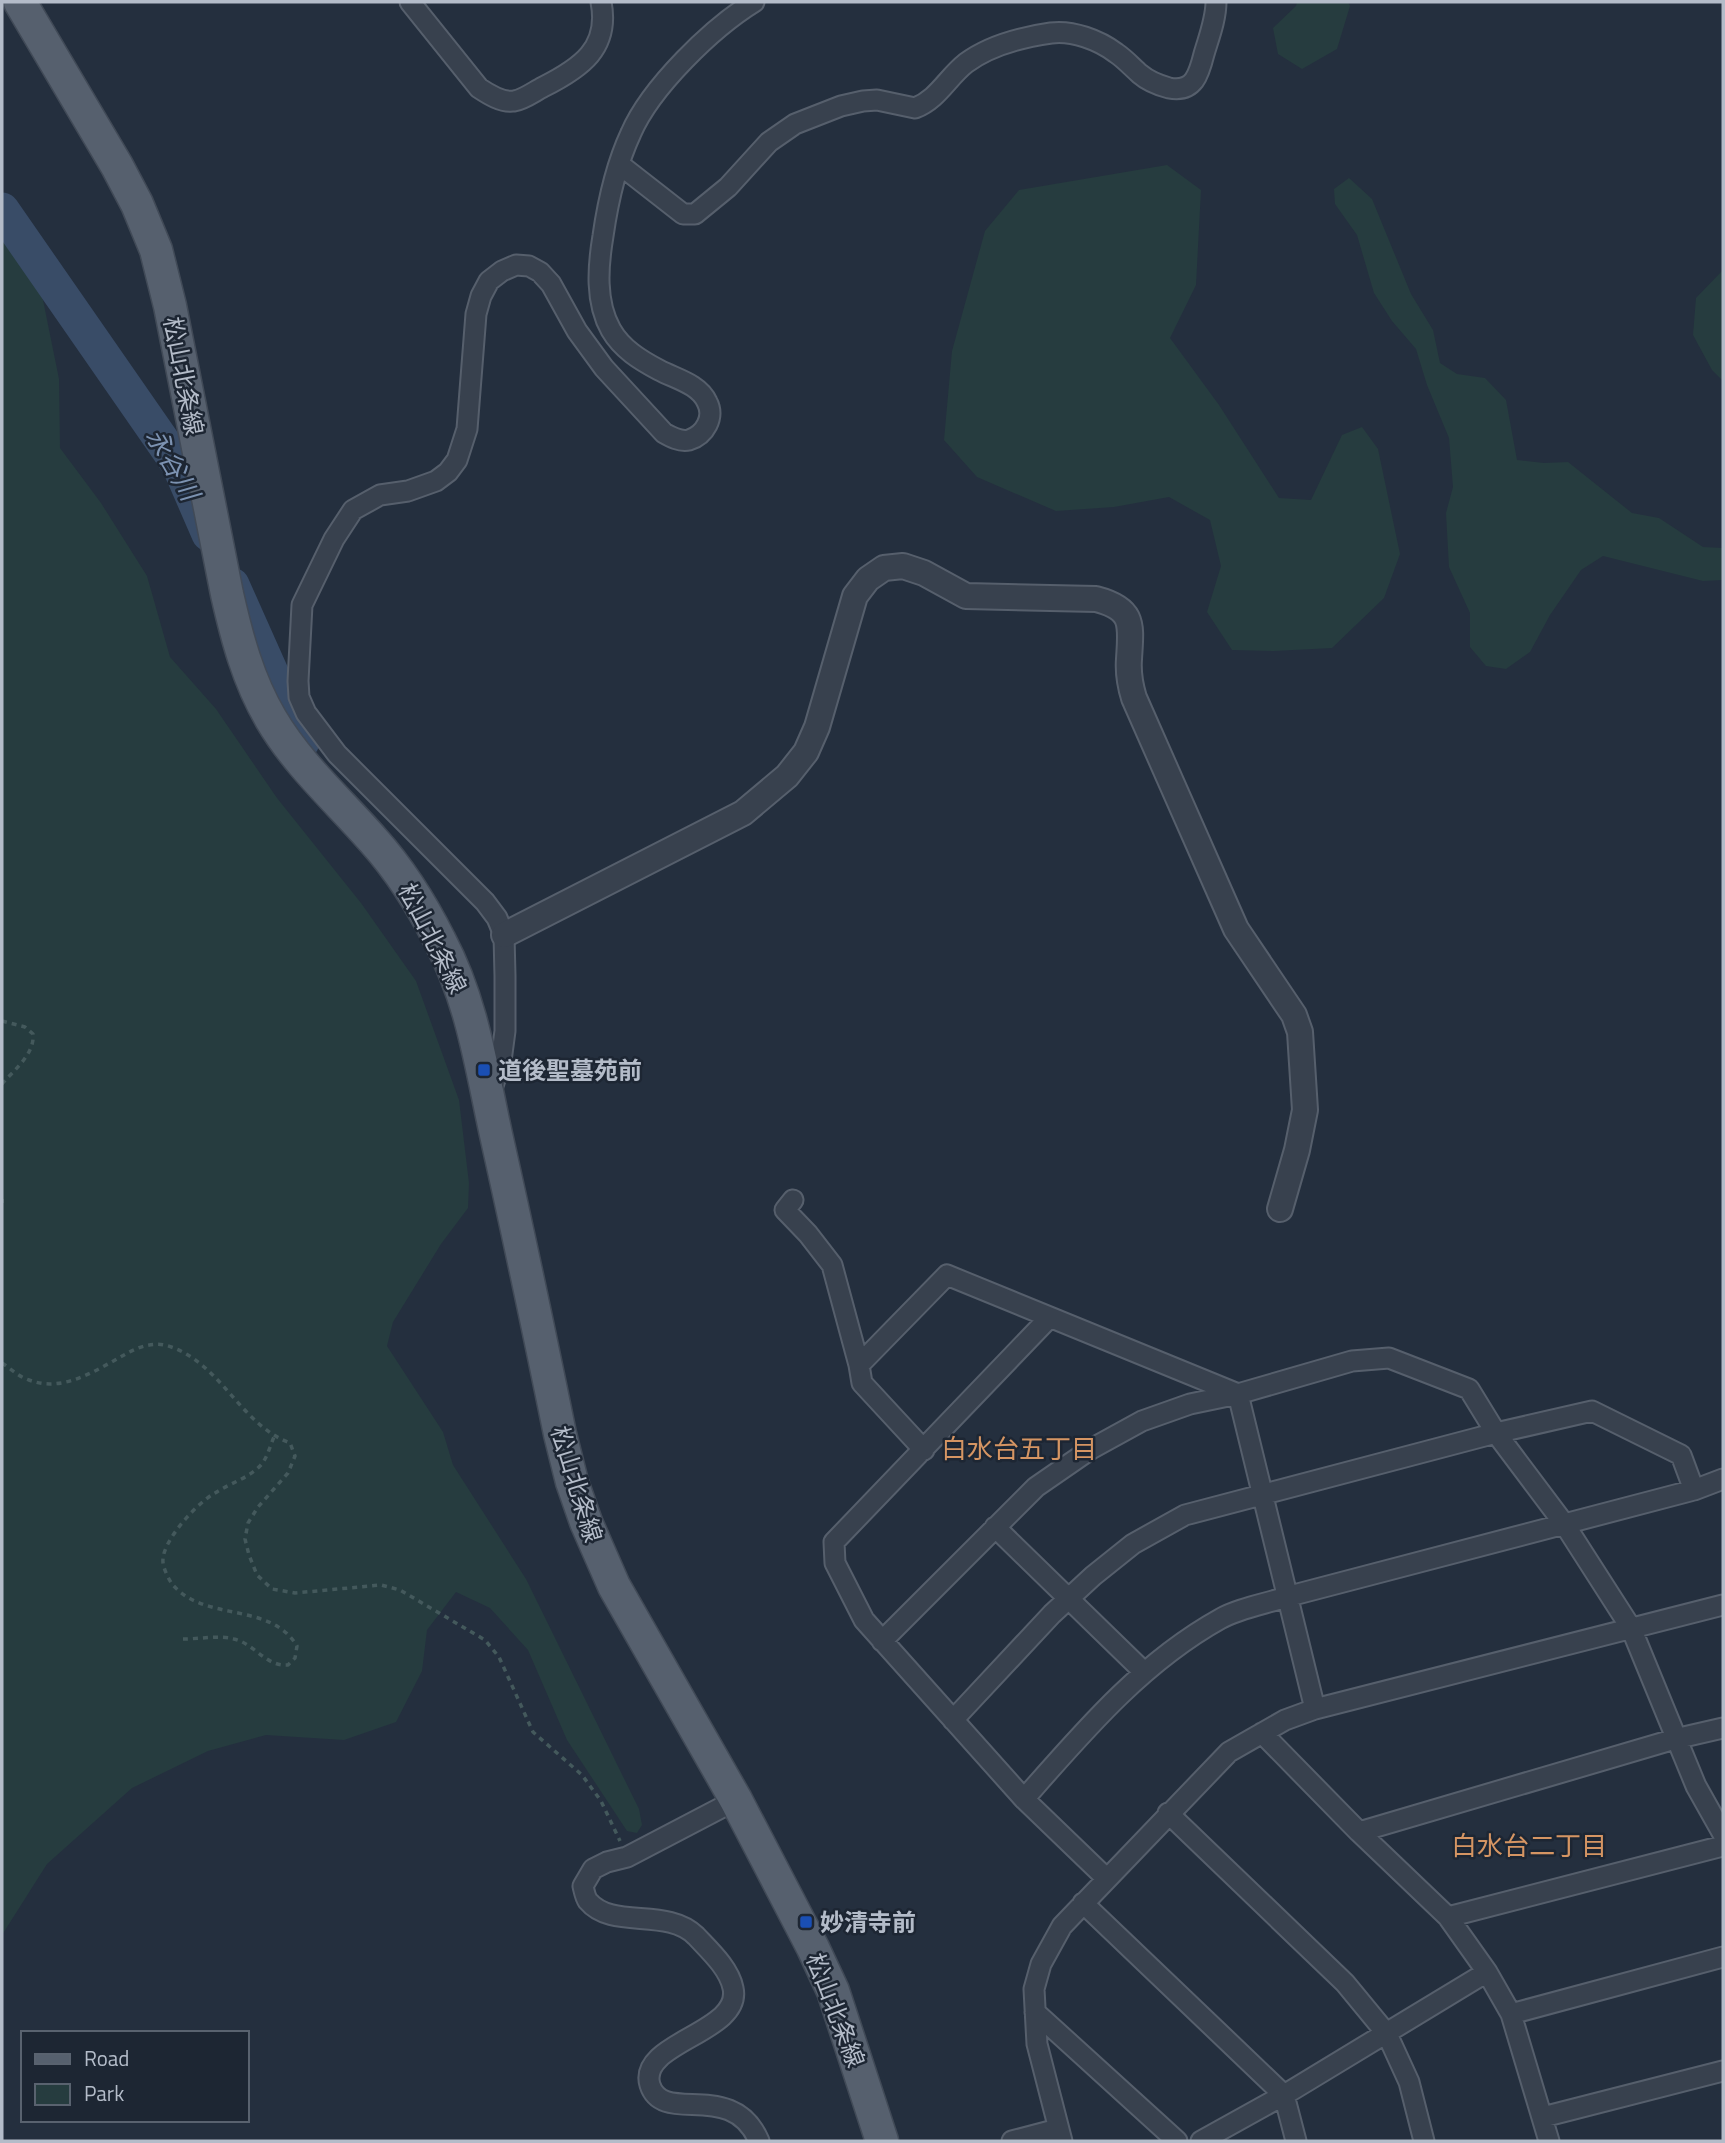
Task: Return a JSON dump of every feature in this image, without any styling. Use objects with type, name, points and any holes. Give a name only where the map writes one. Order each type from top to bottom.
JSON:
[{"type":"main road","name":"松山北条線","points":[[20,2],[117,166],[137,204],[156,250],[170,306],[227,594],[236,634],[250,676],[271,719],[291,749],[399,872],[433,928],[453,967],[467,1003],[560,1434],[586,1522],[634,1623],[663,1669],[736,1800],[813,1948],[833,1992],[882,2141]]},
{"type":"street","points":[[410,2],[479,88],[494,97],[514,101],[558,80],[584,62],[595,49],[603,32],[601,2]]},
{"type":"street","points":[[488,1099],[500,1061],[505,1031],[504,935],[497,918],[485,902],[337,754],[306,713],[298,689],[302,605],[334,539],[354,510],[380,495],[408,491],[436,481],[448,472],[457,460],[467,429],[476,314],[489,281],[502,271],[516,265],[529,265],[540,272],[551,284],[578,331],[604,368],[663,433],[675,439],[688,440],[708,424],[711,412],[707,400],[698,390],[642,361],[624,347],[604,314],[599,277],[600,253],[619,164],[631,131],[654,96],[713,33],[754,2]]},
{"type":"street","points":[[619,164],[684,214],[695,214],[728,187],[769,142],[795,124],[841,106],[863,101],[877,100],[915,108],[938,94],[965,64],[980,54],[1054,32],[1071,33],[1102,45],[1115,52],[1152,82],[1181,90],[1191,86],[1199,75],[1216,2]]},
{"type":"street","points":[[504,935],[743,813],[787,776],[806,752],[817,727],[855,596],[868,579],[884,568],[903,566],[924,573],[966,596],[1096,599],[1111,603],[1125,612],[1130,624],[1130,682],[1134,698],[1216,886],[1236,929],[1294,1015],[1300,1032],[1305,1110],[1280,1209]]},
{"type":"street","points":[[793,1200],[785,1210],[832,1265],[862,1382],[924,1450]]},
{"type":"street","points":[[859,1366],[947,1275],[1238,1394]]},
{"type":"street","points":[[1049,1318],[834,1542],[835,1563],[864,1620],[1024,1799],[1105,1878]]},
{"type":"street","points":[[882,1641],[1036,1487],[1121,1432],[1142,1421],[1190,1404],[1238,1394],[1352,1361],[1389,1358],[1469,1389],[1496,1433],[1565,1525],[1630,1628],[1696,1786],[1723,1834]]},
{"type":"street","points":[[1238,1394],[1315,1709]]},
{"type":"street","points":[[953,1720],[1069,1599],[1133,1544],[1185,1515],[1496,1433],[1592,1411],[1681,1455],[1694,1490]]},
{"type":"street","points":[[1024,1799],[1107,1707],[1144,1672],[1163,1656],[1222,1617],[1286,1597],[1694,1490],[1723,1479]]},
{"type":"street","points":[[995,1527],[1144,1672]]},
{"type":"street","points":[[1013,2141],[1060,2135],[1037,2045],[1034,1989],[1041,1964],[1062,1926],[1228,1752],[1285,1720],[1315,1709],[1723,1605]]},
{"type":"street","points":[[1359,1832],[1675,1739],[1723,1728]]},
{"type":"street","points":[[1262,1733],[1359,1832],[1448,1917],[1487,1972],[1511,2014],[1549,2141]]},
{"type":"street","points":[[736,1800],[627,1857],[593,1869],[583,1886],[586,1900],[599,1909],[616,1915],[673,1922],[684,1928],[694,1934],[727,1972],[734,1990],[729,2008],[717,2021],[656,2060],[649,2073],[650,2087],[659,2099],[673,2104],[731,2109],[754,2130],[759,2141]]},
{"type":"street","points":[[1168,1813],[1345,1983],[1387,2034],[1409,2082],[1423,2141]]},
{"type":"street","points":[[1448,1917],[1723,1846]]},
{"type":"street","points":[[1083,1903],[1284,2095],[1296,2141]]},
{"type":"street","points":[[1511,2014],[1723,1957]]},
{"type":"street","points":[[1201,2141],[1284,2095],[1487,1972]]},
{"type":"street","points":[[1035,2012],[1177,2141]]},
{"type":"street","points":[[1543,2117],[1723,2071]]},
{"type":"path","points":[[2,1021],[25,1027],[33,1034],[34,1043],[2,1084]]},
{"type":"path","points":[[2,1363],[26,1380],[50,1385],[75,1379],[138,1347],[163,1345],[192,1357],[220,1380],[274,1437],[290,1443],[295,1456],[288,1473],[258,1507],[248,1523],[245,1539],[248,1555],[257,1575],[272,1589],[295,1593],[381,1585],[400,1590],[485,1640],[499,1657],[533,1732],[582,1775],[601,1801],[627,1857]]},
{"type":"path","points":[[183,1639],[232,1638],[251,1645],[261,1656],[278,1666],[288,1665],[295,1658],[297,1646],[292,1638],[279,1628],[253,1616],[212,1609],[182,1595],[169,1579],[163,1559],[171,1538],[196,1508],[213,1493],[249,1476],[263,1463],[274,1437]]},
{"type":"green space","points":[[1297,2],[1348,2],[1350,6],[1337,49],[1302,69],[1278,54],[1273,28]]},
{"type":"green space","points":[[1167,165],[1201,190],[1196,285],[1170,338],[1219,405],[1279,498],[1311,500],[1342,435],[1362,427],[1378,449],[1400,554],[1384,598],[1332,648],[1232,650],[1207,612],[1221,566],[1210,520],[1169,497],[1114,507],[1056,511],[977,477],[944,440],[952,351],[985,231],[1019,190]]},
{"type":"green space","points":[[1349,178],[1372,199],[1411,294],[1433,330],[1440,363],[1457,374],[1485,378],[1506,400],[1517,460],[1568,462],[1632,513],[1659,518],[1703,547],[1723,548],[1723,580],[1703,581],[1603,556],[1581,570],[1550,615],[1530,652],[1506,669],[1486,666],[1470,647],[1470,613],[1449,567],[1446,513],[1453,487],[1449,438],[1427,385],[1416,349],[1392,321],[1374,293],[1357,235],[1335,204],[1334,189]]},
{"type":"green space","points":[[2,226],[22,257],[43,300],[59,379],[60,448],[101,503],[147,576],[170,657],[216,709],[277,798],[361,903],[416,981],[459,1100],[469,1183],[468,1208],[441,1244],[393,1322],[387,1346],[443,1432],[453,1465],[526,1579],[639,1809],[642,1825],[637,1833],[627,1831],[567,1740],[528,1650],[490,1608],[456,1592],[427,1630],[422,1671],[396,1722],[344,1740],[266,1735],[208,1751],[132,1788],[47,1864],[2,1935]]},
{"type":"green space","points":[[1723,270],[1723,381],[1712,370],[1693,335],[1696,298]]},
{"type":"waterway","name":"永谷川","points":[[2,210],[179,465],[209,534]]},
{"type":"waterway","name":"永谷川","points":[[232,585],[302,742]]},
{"type":"place","name":"道後聖墓苑前","points":[[484,1070]]},
{"type":"place","name":"妙清寺前","points":[[806,1922]]},
{"type":"district","name":"白水台五丁目","points":[[1019,1448]]},
{"type":"district","name":"白水台二丁目","points":[[1529,1845]]}]
